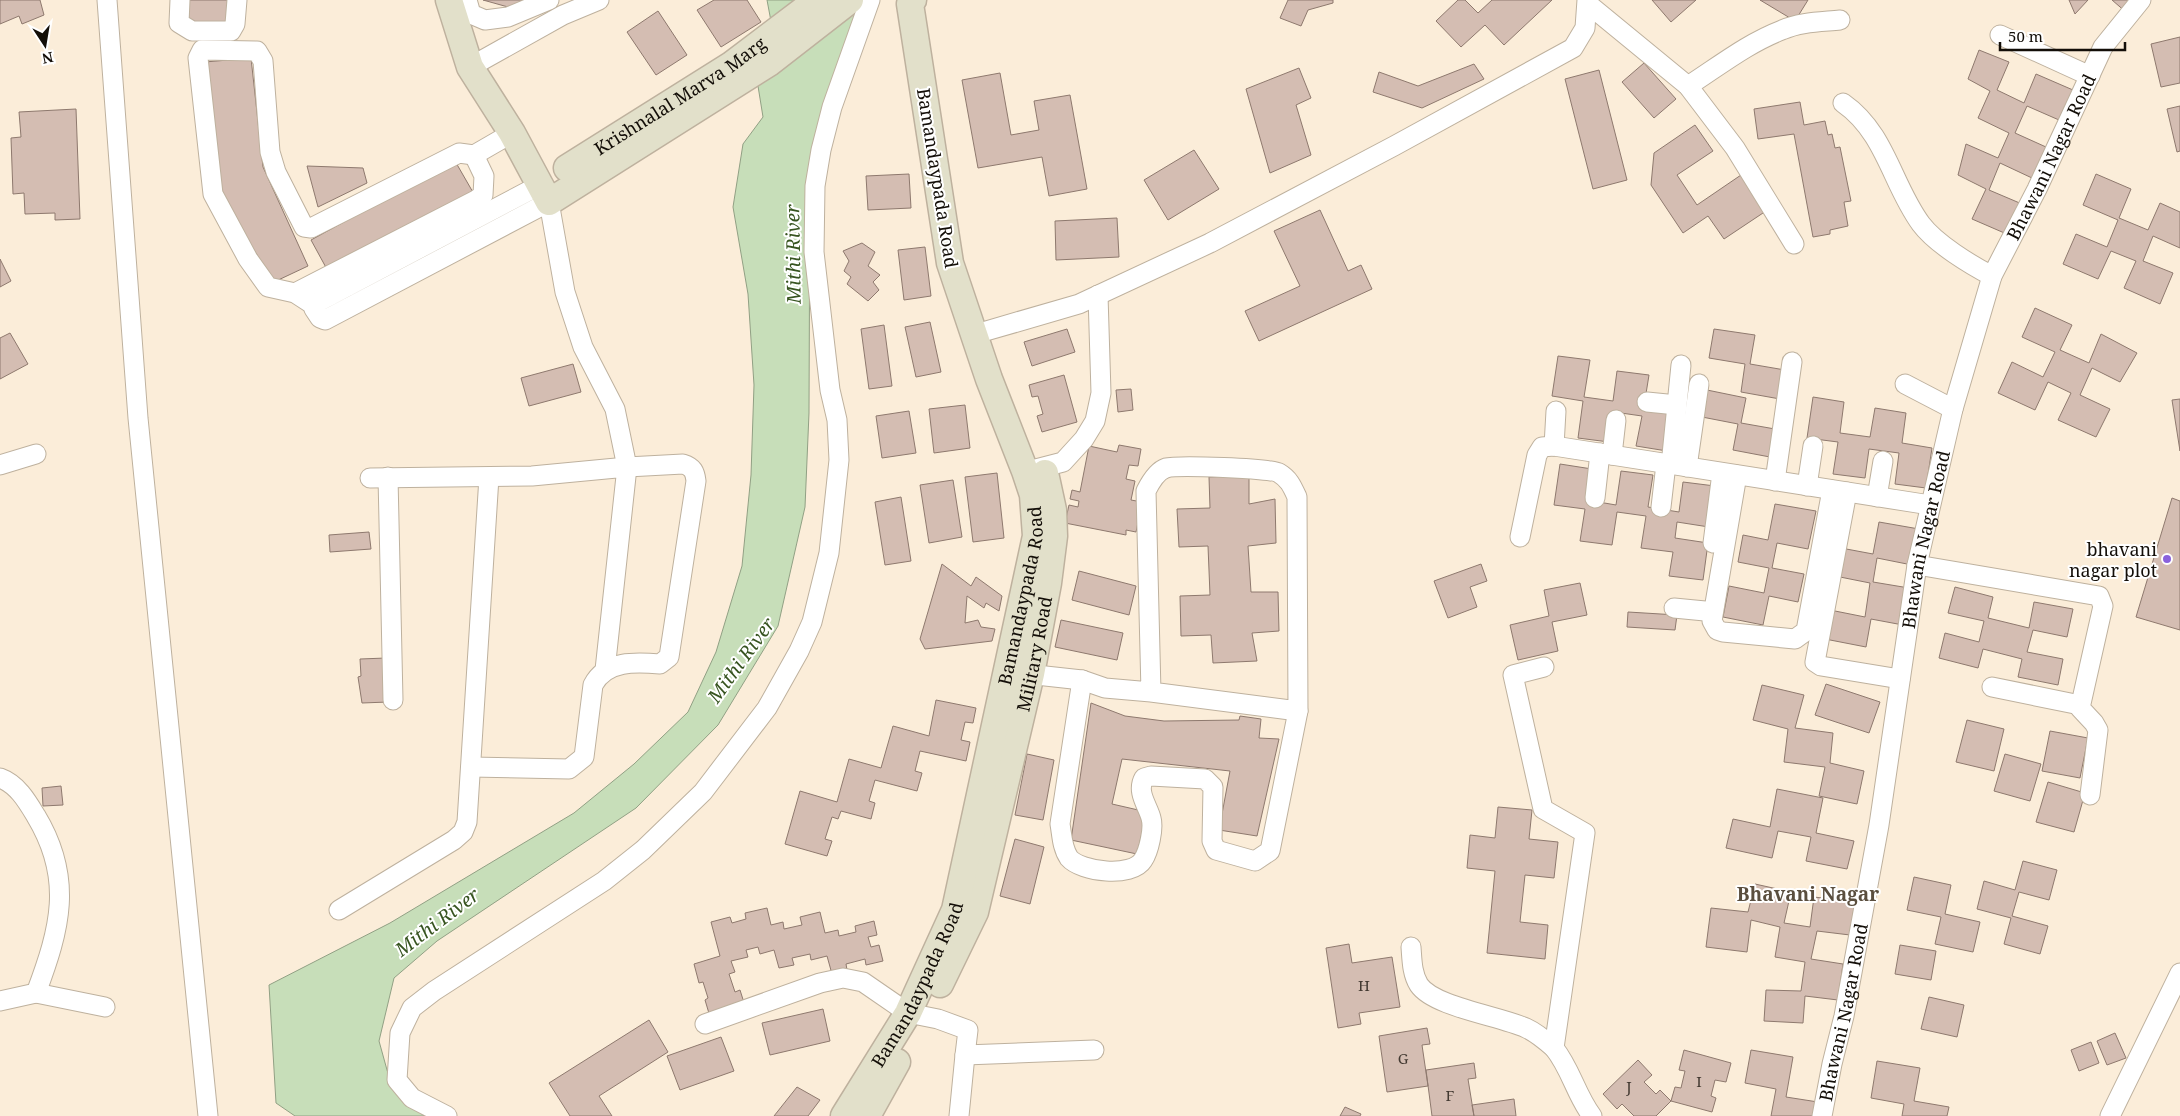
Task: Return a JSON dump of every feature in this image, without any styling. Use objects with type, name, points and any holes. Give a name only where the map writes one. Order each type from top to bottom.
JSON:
[{"type":"street","points":[[107,0],[138,418],[208,1116]]},
{"type":"street","points":[[180,0],[179,23],[192,31],[231,31],[235,24],[237,0]]},
{"type":"street","points":[[450,0],[470,67],[512,133],[543,194],[564,292],[584,347],[615,409],[627,467],[605,670]]},
{"type":"street","points":[[467,0],[471,14],[485,20],[508,17],[549,0]]},
{"type":"street","points":[[470,67],[563,15],[599,0]]},
{"type":"street","name":"Krishnalal Marva Marg","points":[[543,194],[731,65],[764,54],[817,0]]},
{"type":"street","points":[[764,54],[850,0]]},
{"type":"street","points":[[447,1116],[412,1098],[397,1080],[400,1033],[412,1008],[434,990],[604,881],[643,850],[704,792],[767,708],[800,651],[812,622],[829,553],[839,460],[837,420],[830,390],[814,252],[815,186],[821,150],[832,107],[870,0]]},
{"type":"street","name":"Bamandaypada Road","points":[[913,0],[910,4],[930,86]]},
{"type":"street","name":"Military Road","points":[[867,1103],[975,912],[1004,739],[1019,673],[1048,583],[1045,536],[1032,448],[996,377],[966,253],[946,189],[930,86],[924,8],[921,0]]},
{"type":"street","name":"Bhawani Nagar Road","points":[[1822,1116],[1844,1016],[1879,825],[1917,565],[1953,409],[1992,276],[2037,189],[2103,47],[2141,0]]},
{"type":"street","points":[[1588,2],[1688,86],[1736,148],[1794,244]]},
{"type":"street","points":[[986,331],[1079,304],[1210,243],[1394,146],[1573,48],[1585,28],[1588,2]]},
{"type":"street","points":[[1688,86],[1741,50],[1782,30],[1808,22],[1840,20]]},
{"type":"street","points":[[2000,35],[2090,76]]},
{"type":"street","points":[[315,306],[295,293],[268,287],[248,259],[213,194],[198,58],[202,50],[257,51],[263,61],[270,152],[276,172],[304,227],[311,228],[459,153],[474,154],[512,133]]},
{"type":"street","points":[[1843,103],[1868,126],[1886,154],[1905,199],[1922,226],[1966,263],[1992,276]]},
{"type":"street","points":[[295,293],[476,200],[482,195],[484,176],[474,154]]},
{"type":"street","name":"Bamandaypada Road","points":[[946,189],[950,263],[996,377]]},
{"type":"street","points":[[543,194],[424,267],[324,320],[320,318],[314,309],[316,303],[416,250],[543,194]]},
{"type":"street","points":[[416,250],[424,267]]},
{"type":"street","points":[[1037,481],[1063,462],[1084,439],[1095,421],[1101,393],[1098,295]]},
{"type":"street","points":[[1775,481],[1792,362]]},
{"type":"street","points":[[1674,465],[1681,366]]},
{"type":"street","points":[[1661,507],[1698,384]]},
{"type":"street","points":[[1905,384],[1953,409]]},
{"type":"street","points":[[1647,402],[1677,405]]},
{"type":"street","points":[[1554,446],[1556,411]]},
{"type":"street","points":[[1595,498],[1616,420]]},
{"type":"street","points":[[1520,537],[1537,455],[1542,447],[1554,446],[1930,505]]},
{"type":"street","points":[[1807,486],[1813,446]]},
{"type":"street","points":[[0,465],[36,454]]},
{"type":"street","points":[[1877,497],[1883,461]]},
{"type":"street","points":[[393,700],[379,477],[532,476],[627,467],[690,466],[695,472],[696,482],[669,657],[660,664],[643,662],[614,666],[605,670],[593,685],[584,758],[569,769],[472,767]]},
{"type":"street","points":[[1082,680],[1060,824],[1063,845],[1070,858],[1084,867],[1124,872],[1137,867],[1144,859],[1152,820],[1143,800],[1141,782],[1144,778],[1151,776],[1205,779],[1211,782],[1213,787],[1212,841],[1216,850],[1254,861],[1264,857],[1270,851],[1298,711],[1297,496],[1290,482],[1277,471],[1165,468],[1152,480],[1146,491],[1151,692]]},
{"type":"street","points":[[1730,474],[1712,621],[1717,630],[1723,632],[1795,639],[1806,631],[1840,491]]},
{"type":"street","points":[[1674,608],[1704,619],[1730,474]]},
{"type":"street","points":[[339,910],[446,845],[463,832],[468,822],[489,477]]},
{"type":"street","points":[[1840,491],[1816,662],[1821,666],[1900,679]]},
{"type":"street","points":[[1917,565],[2099,596],[2103,606],[2080,705],[2082,712],[2094,722],[2098,730],[2090,795]]},
{"type":"street","points":[[1544,667],[1513,675],[1543,809],[1585,833],[1554,1048]]},
{"type":"street","points":[[1019,673],[1082,680],[1105,688],[1298,711]]},
{"type":"street","points":[[1992,687],[2080,705]]},
{"type":"street","points":[[0,778],[9,781],[27,800],[46,833],[55,860],[60,902],[54,944],[36,993]]},
{"type":"street","points":[[1411,947],[1414,975],[1420,986],[1433,996],[1525,1027],[1541,1036],[1554,1048],[1566,1062],[1584,1106],[1592,1116]]},
{"type":"street","points":[[2110,1116],[2180,973]]},
{"type":"street","points":[[705,1024],[820,982],[843,978],[862,982],[916,1014],[968,1030],[959,1116]]},
{"type":"street","points":[[0,1001],[36,993],[105,1008]]},
{"type":"street","points":[[965,1055],[1094,1050]]},
{"type":"street","points":[[844,1116],[867,1103]]},
{"type":"water","name":"Mithi River","points":[[767,0],[857,0],[859,13],[810,162],[809,413],[805,507],[778,626],[718,725],[636,808],[437,941],[394,978],[379,1041],[392,1088],[424,1116],[295,1116],[276,1103],[269,985],[390,923],[574,813],[634,764],[688,712],[716,652],[742,566],[751,475],[754,385],[748,294],[733,207],[743,144],[763,117],[758,86],[780,69]]},
{"type":"building","points":[[0,0],[40,0],[44,15],[22,24],[19,16],[0,24]]},
{"type":"building","points":[[188,0],[230,0],[228,27],[186,24]]},
{"type":"building","points":[[483,0],[525,0],[508,7]]},
{"type":"building","points":[[714,0],[747,0],[761,22],[721,47],[697,10]]},
{"type":"building","points":[[1288,0],[1333,0],[1333,3],[1308,10],[1301,26],[1280,18]]},
{"type":"building","points":[[1458,0],[1465,0],[1478,13],[1492,0],[1552,0],[1504,45],[1485,25],[1461,47],[1436,21]]},
{"type":"building","points":[[1652,0],[1696,0],[1671,22]]},
{"type":"building","points":[[1760,0],[1808,0],[1795,21]]},
{"type":"building","points":[[2069,0],[2088,0],[2075,14]]},
{"type":"building","points":[[2112,0],[2134,0],[2127,13]]},
{"type":"building","points":[[658,11],[687,55],[656,75],[627,32]]},
{"type":"building","points":[[2180,37],[2180,83],[2161,87],[2151,44]]},
{"type":"building","points":[[1979,50],[2009,62],[1997,90],[2024,103],[2036,74],[2073,90],[2059,120],[2027,106],[2015,133],[2046,147],[2032,178],[2000,163],[1989,190],[2022,204],[2009,235],[1972,219],[1986,189],[1958,175],[1966,144],[1998,158],[2009,133],[1978,118],[1990,91],[1968,79]]},
{"type":"building","points":[[251,58],[263,167],[308,266],[274,282],[222,199],[205,62]]},
{"type":"building","points":[[1644,63],[1676,99],[1654,118],[1622,82]]},
{"type":"building","points":[[1474,64],[1484,79],[1422,108],[1373,92],[1379,72],[1418,86]]},
{"type":"building","points":[[1299,68],[1311,98],[1296,105],[1311,155],[1270,173],[1246,89]]},
{"type":"building","points":[[1599,70],[1627,180],[1593,189],[1565,79]]},
{"type":"building","points":[[1000,73],[1011,135],[1039,130],[1034,101],[1070,95],[1087,189],[1049,196],[1042,157],[978,168],[962,80]]},
{"type":"building","points":[[1800,102],[1804,125],[1825,121],[1828,135],[1832,134],[1835,148],[1840,147],[1851,201],[1844,202],[1848,226],[1830,230],[1830,234],[1813,237],[1794,134],[1758,139],[1754,109]]},
{"type":"building","points":[[2180,106],[2180,151],[2177,152],[2167,109]]},
{"type":"building","points":[[76,109],[80,219],[55,220],[55,213],[25,214],[24,193],[13,194],[11,138],[21,137],[19,112]]},
{"type":"building","points":[[1695,125],[1713,151],[1677,175],[1697,205],[1741,175],[1766,211],[1724,239],[1708,216],[1683,233],[1651,185],[1654,153]]},
{"type":"building","points":[[1194,150],[1219,189],[1168,220],[1144,180]]},
{"type":"building","points":[[455,161],[474,194],[329,273],[311,240]]},
{"type":"building","points":[[307,166],[363,168],[367,183],[318,207]]},
{"type":"building","points":[[909,174],[911,208],[868,210],[866,176]]},
{"type":"building","points":[[2096,174],[2131,189],[2119,218],[2148,230],[2160,203],[2180,212],[2180,248],[2153,236],[2143,261],[2173,273],[2160,304],[2124,288],[2136,261],[2111,251],[2098,279],[2063,264],[2076,234],[2107,247],[2118,220],[2083,205]]},
{"type":"building","points":[[1320,210],[1348,271],[1361,265],[1372,289],[1259,341],[1245,311],[1300,286],[1274,231]]},
{"type":"building","points":[[1117,218],[1119,257],[1056,260],[1055,221]]},
{"type":"building","points":[[862,243],[875,252],[868,266],[880,275],[873,282],[879,290],[868,301],[847,284],[851,277],[844,271],[849,261],[843,251]]},
{"type":"building","points":[[925,247],[931,296],[904,300],[898,250]]},
{"type":"building","points":[[0,259],[11,281],[0,287]]},
{"type":"building","points":[[2035,308],[2072,325],[2060,350],[2089,363],[2101,334],[2137,353],[2120,382],[2092,368],[2080,395],[2110,409],[2096,437],[2058,420],[2071,393],[2048,382],[2035,410],[1998,393],[2012,362],[2043,377],[2055,352],[2022,337]]},
{"type":"building","points":[[930,322],[941,372],[916,377],[905,327]]},
{"type":"building","points":[[884,325],[892,386],[869,389],[861,329]]},
{"type":"building","points":[[1067,329],[1075,352],[1032,366],[1024,342]]},
{"type":"building","points":[[1714,329],[1755,335],[1750,364],[1785,370],[1780,399],[1741,392],[1745,364],[1709,358]]},
{"type":"building","points":[[10,333],[28,364],[0,379],[0,338]]},
{"type":"building","points":[[1558,356],[1590,360],[1584,397],[1613,401],[1617,371],[1649,375],[1644,406],[1673,410],[1667,451],[1636,446],[1642,416],[1614,412],[1609,442],[1578,438],[1583,401],[1552,396]]},
{"type":"building","points":[[573,364],[581,392],[529,406],[521,378]]},
{"type":"building","points":[[1064,375],[1077,422],[1042,432],[1037,416],[1043,414],[1038,396],[1032,397],[1029,385]]},
{"type":"building","points":[[1131,389],[1133,410],[1118,412],[1116,390]]},
{"type":"building","points":[[1707,390],[1746,398],[1741,423],[1775,429],[1770,457],[1733,450],[1738,424],[1702,417]]},
{"type":"building","points":[[1813,397],[1844,402],[1840,433],[1870,437],[1875,408],[1906,413],[1902,443],[1932,448],[1926,488],[1895,484],[1899,453],[1869,449],[1865,478],[1833,474],[1838,442],[1807,438]]},
{"type":"building","points":[[2180,399],[2180,451],[2172,400]]},
{"type":"building","points":[[965,405],[970,448],[934,453],[929,409]]},
{"type":"building","points":[[909,411],[916,453],[882,458],[876,416]]},
{"type":"building","points":[[1119,445],[1141,449],[1138,466],[1129,465],[1126,479],[1135,481],[1131,500],[1142,502],[1136,532],[1126,530],[1126,535],[1065,523],[1069,505],[1078,507],[1079,501],[1070,499],[1072,490],[1080,492],[1089,446],[1117,452]]},
{"type":"building","points":[[1560,464],[1592,469],[1587,500],[1616,505],[1621,471],[1653,475],[1648,507],[1679,512],[1683,482],[1715,486],[1709,527],[1677,522],[1675,538],[1708,543],[1703,580],[1669,576],[1673,552],[1641,548],[1646,516],[1617,512],[1612,545],[1580,541],[1585,509],[1554,505]]},
{"type":"building","points":[[997,473],[1004,538],[973,542],[965,477]]},
{"type":"building","points":[[1249,475],[1249,504],[1275,499],[1276,543],[1248,546],[1251,592],[1278,592],[1279,631],[1252,633],[1257,661],[1213,663],[1211,635],[1181,636],[1180,596],[1210,595],[1208,546],[1179,547],[1177,509],[1210,508],[1209,477]]},
{"type":"building","points":[[953,480],[962,537],[929,543],[920,485]]},
{"type":"building","points":[[901,497],[911,561],[885,565],[875,502]]},
{"type":"building","name":"bhavani nagar plot","points":[[2172,498],[2180,501],[2180,630],[2136,617]]},
{"type":"building","points":[[1775,504],[1816,511],[1808,549],[1777,543],[1772,568],[1804,574],[1798,602],[1769,596],[1763,625],[1723,617],[1729,586],[1764,593],[1769,568],[1738,562],[1743,535],[1768,540]]},
{"type":"building","points":[[1879,522],[1919,529],[1912,565],[1877,558],[1873,582],[1909,588],[1903,625],[1871,619],[1866,647],[1825,639],[1830,610],[1865,617],[1870,583],[1835,576],[1841,548],[1873,554]]},
{"type":"building","points":[[369,532],[371,549],[330,552],[329,535]]},
{"type":"building","points":[[942,564],[971,586],[976,577],[1002,596],[999,611],[986,603],[984,608],[967,596],[965,623],[978,620],[981,627],[995,629],[992,641],[925,649],[920,639]]},
{"type":"building","points":[[1481,564],[1487,581],[1470,587],[1477,607],[1448,618],[1434,581]]},
{"type":"building","points":[[1079,571],[1136,586],[1129,615],[1072,600]]},
{"type":"building","points":[[1580,583],[1587,615],[1552,622],[1558,651],[1518,660],[1510,625],[1549,616],[1544,590]]},
{"type":"building","points":[[1955,587],[1993,597],[1988,618],[2029,628],[2034,602],[2073,609],[2067,637],[2033,630],[2027,652],[2063,659],[2058,685],[2018,677],[2022,659],[1983,649],[1978,668],[1939,658],[1945,633],[1979,642],[1984,621],[1948,613]]},
{"type":"building","points":[[1628,612],[1677,615],[1675,630],[1627,627]]},
{"type":"building","points":[[1061,620],[1123,633],[1117,660],[1055,647]]},
{"type":"building","points":[[386,658],[388,702],[362,703],[358,677],[361,676],[360,659]]},
{"type":"building","points":[[1826,684],[1880,702],[1869,733],[1815,715]]},
{"type":"building","points":[[1762,685],[1804,695],[1795,728],[1833,733],[1830,763],[1864,771],[1857,804],[1819,796],[1825,767],[1784,762],[1788,729],[1753,720]]},
{"type":"building","points":[[936,700],[976,708],[973,723],[965,722],[961,740],[970,742],[966,761],[920,751],[915,771],[922,773],[917,791],[875,780],[869,801],[875,803],[871,819],[841,811],[838,819],[832,817],[825,839],[832,841],[827,856],[785,844],[800,791],[837,802],[849,759],[881,768],[893,726],[929,736]]},
{"type":"building","points":[[1091,703],[1125,716],[1164,721],[1239,720],[1240,716],[1261,719],[1259,738],[1279,739],[1257,836],[1219,830],[1230,771],[1122,759],[1112,804],[1147,812],[1137,854],[1071,840]]},
{"type":"building","points":[[1967,720],[2004,729],[1994,771],[1956,762]]},
{"type":"building","points":[[2050,731],[2088,738],[2080,778],[2042,771]]},
{"type":"building","points":[[1027,754],[1054,760],[1043,820],[1015,815]]},
{"type":"building","points":[[2005,754],[2041,764],[2030,801],[1994,791]]},
{"type":"building","points":[[2048,782],[2085,793],[2074,832],[2036,822]]},
{"type":"building","points":[[61,786],[63,805],[43,806],[42,788]]},
{"type":"building","points":[[1777,789],[1823,798],[1816,833],[1854,841],[1847,869],[1806,861],[1811,837],[1778,831],[1772,858],[1726,848],[1733,819],[1770,827]]},
{"type":"building","points":[[1498,807],[1532,810],[1529,839],[1558,842],[1554,878],[1525,875],[1520,922],[1548,925],[1545,959],[1487,953],[1495,871],[1467,868],[1470,835],[1495,838]]},
{"type":"building","points":[[1015,839],[1044,847],[1030,904],[1000,896]]},
{"type":"building","points":[[2023,861],[2057,870],[2049,900],[2019,892],[2012,916],[2048,926],[2040,954],[2004,944],[2011,918],[1977,909],[1984,881],[2015,890]]},
{"type":"building","points":[[1914,877],[1951,885],[1945,914],[1980,922],[1973,952],[1935,944],[1941,917],[1907,910]]},
{"type":"building","points":[[1755,884],[1791,892],[1784,923],[1810,927],[1814,897],[1855,902],[1850,935],[1817,931],[1811,959],[1843,964],[1838,1000],[1805,996],[1803,1023],[1764,1021],[1766,990],[1801,991],[1805,962],[1775,957],[1780,927],[1751,920],[1747,952],[1706,947],[1711,908],[1748,912]]},
{"type":"building","points":[[767,908],[771,925],[783,922],[784,929],[802,925],[800,917],[820,912],[825,933],[838,930],[839,936],[856,932],[855,926],[874,921],[877,935],[868,937],[871,947],[879,945],[883,961],[866,965],[865,959],[846,964],[847,970],[832,974],[827,956],[811,960],[810,954],[792,958],[794,965],[779,968],[774,950],[760,954],[758,947],[746,950],[748,957],[731,961],[735,972],[729,974],[735,992],[740,990],[746,1009],[711,1020],[705,1000],[708,998],[703,982],[699,983],[694,964],[720,956],[711,922],[730,917],[732,923],[746,919],[745,913]]},
{"type":"building","points":[[1349,944],[1352,963],[1392,957],[1400,1007],[1359,1013],[1361,1024],[1338,1028],[1326,948]]},
{"type":"building","points":[[1900,945],[1936,951],[1931,980],[1895,974]]},
{"type":"building","points":[[1929,997],[1964,1005],[1957,1037],[1921,1029]]},
{"type":"building","points":[[823,1009],[830,1041],[770,1055],[762,1023]]},
{"type":"building","points":[[649,1020],[668,1052],[599,1096],[612,1116],[570,1116],[549,1083]]},
{"type":"building","points":[[1427,1028],[1430,1044],[1422,1045],[1428,1086],[1387,1092],[1379,1036]]},
{"type":"building","points":[[2115,1033],[2126,1058],[2107,1065],[2097,1041]]},
{"type":"building","points":[[721,1037],[734,1071],[680,1090],[667,1056]]},
{"type":"building","points":[[2091,1042],[2099,1063],[2079,1071],[2071,1050]]},
{"type":"building","points":[[1684,1050],[1731,1063],[1726,1082],[1715,1080],[1711,1096],[1716,1098],[1712,1112],[1671,1101],[1675,1087],[1681,1088],[1685,1071],[1679,1070]]},
{"type":"building","points":[[1751,1050],[1793,1057],[1786,1097],[1818,1102],[1815,1116],[1771,1116],[1776,1089],[1745,1083]]},
{"type":"building","points":[[1638,1060],[1652,1075],[1644,1082],[1656,1094],[1660,1090],[1671,1101],[1656,1116],[1634,1116],[1622,1104],[1617,1109],[1603,1094]]},
{"type":"building","points":[[1877,1061],[1920,1068],[1914,1101],[1949,1107],[1947,1116],[1902,1116],[1904,1104],[1871,1098]]},
{"type":"building","points":[[1474,1063],[1476,1078],[1468,1079],[1474,1116],[1432,1116],[1426,1070]]},
{"type":"building","points":[[797,1087],[820,1100],[808,1116],[774,1116]]},
{"type":"building","points":[[1514,1099],[1516,1116],[1474,1116],[1472,1105]]},
{"type":"building","points":[[1345,1107],[1361,1114],[1360,1116],[1340,1116]]},
{"type":"place","name":"bhavani nagar plot","points":[[2167,559]]},
{"type":"district","name":"Bhavani Nagar","points":[[1808,894]]}]
